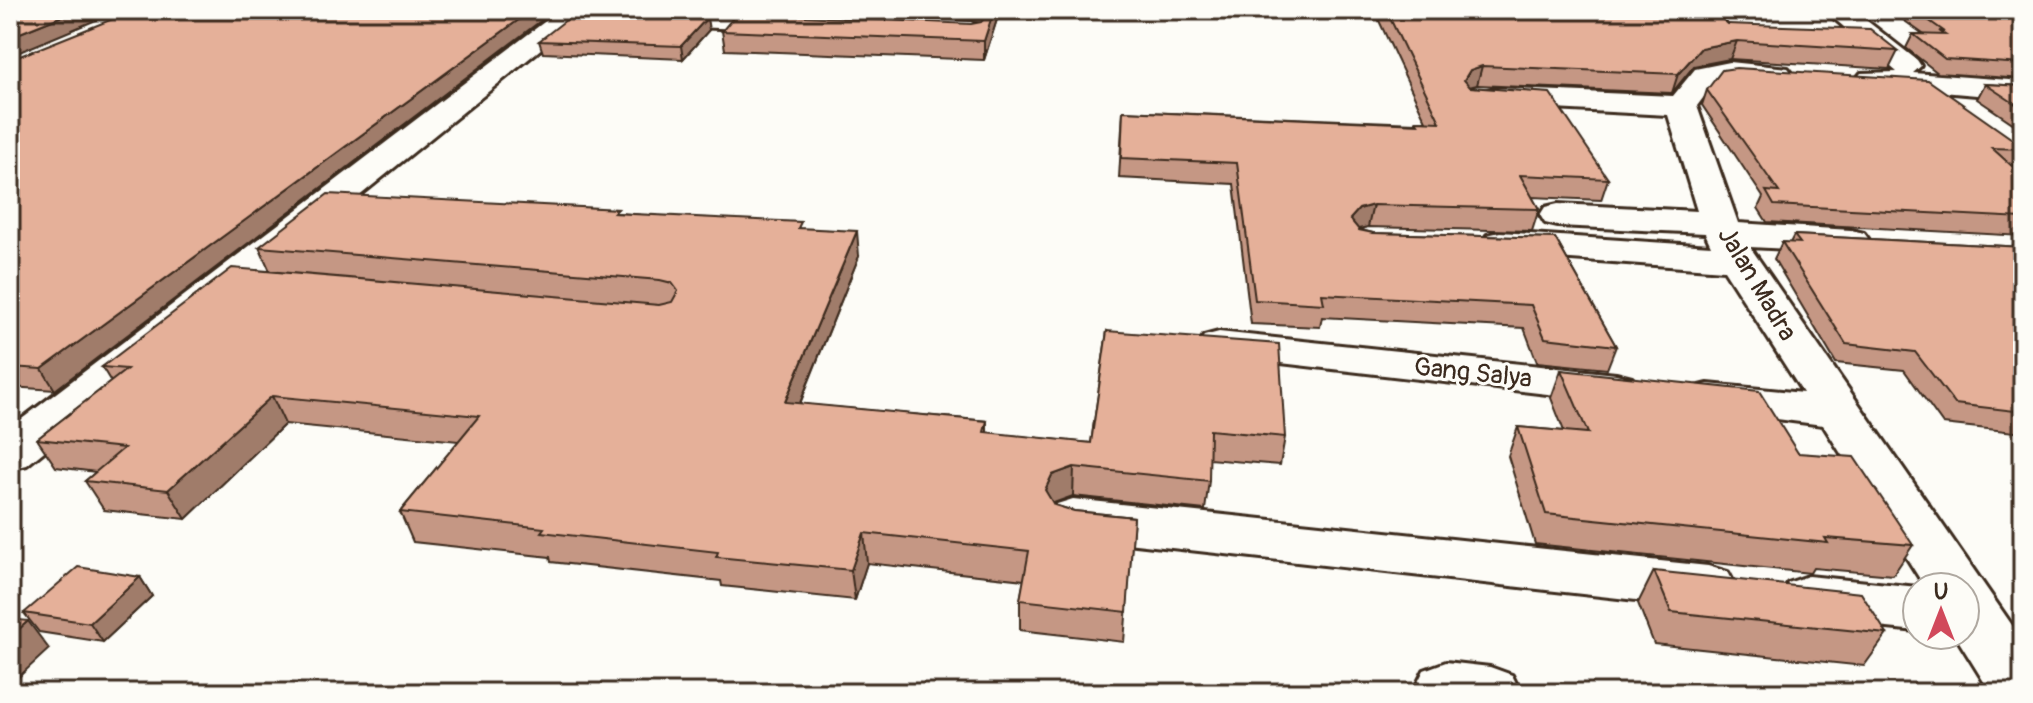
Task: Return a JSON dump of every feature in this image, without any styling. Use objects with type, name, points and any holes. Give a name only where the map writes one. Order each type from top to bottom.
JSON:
[{"type":"street","points":[[1837,10],[1928,83],[1976,116]]},
{"type":"street","points":[[10,453],[592,13],[818,25]]},
{"type":"street","points":[[1477,97],[1681,106],[1705,75],[1730,71],[2023,90]]},
{"type":"street","name":"Jalan Madra","points":[[1681,106],[1727,239],[1934,571]]},
{"type":"street","points":[[1558,215],[1727,239]]},
{"type":"street","points":[[1458,242],[1605,248],[1727,239],[1882,242]]},
{"type":"street","name":"Gang Salya","points":[[1172,340],[1837,412]]},
{"type":"street","points":[[1073,518],[1901,601]]},
{"type":"street","name":"Jalan Madra","points":[[1981,638],[2023,690]]},
{"type":"building","points":[[10,10],[77,10],[10,37],[10,18],[17,15],[10,14],[19,11]]},
{"type":"building","points":[[135,10],[532,10],[42,369],[10,367],[10,60]]},
{"type":"building","points":[[985,10],[994,10],[984,41],[722,31],[737,13],[971,24],[981,22],[987,15]]},
{"type":"building","points":[[1386,10],[1712,10],[1728,24],[1870,29],[1898,51],[1737,41],[1701,48],[1678,74],[1482,66],[1470,70],[1464,80],[1470,87],[1550,93],[1608,179],[1520,175],[1539,209],[1373,205],[1359,209],[1350,219],[1359,230],[1373,233],[1555,238],[1616,346],[1545,338],[1531,305],[1322,294],[1324,304],[1255,300],[1237,163],[1121,158],[1123,111],[1418,124],[1416,121],[1440,122]]},
{"type":"building","points":[[1914,10],[2017,10],[2023,14],[2023,64],[1945,59],[1913,34],[1945,35],[1939,31],[1945,32]]},
{"type":"building","points":[[576,12],[707,18],[681,46],[539,41]]},
{"type":"building","points":[[1736,68],[1928,80],[2018,143],[2023,143],[2023,149],[1992,148],[2023,176],[2023,218],[1774,205],[1766,191],[1779,192],[1707,90],[1722,70]]},
{"type":"building","points":[[1985,84],[2023,86],[2023,109]]},
{"type":"building","points":[[328,194],[618,209],[614,213],[801,222],[798,228],[857,231],[785,402],[987,421],[984,432],[1091,443],[1107,331],[1279,344],[1285,437],[1210,430],[1209,481],[1074,467],[1052,475],[1045,490],[1054,505],[1074,511],[1134,517],[1127,612],[1020,600],[1029,551],[864,533],[851,570],[716,557],[718,552],[400,512],[479,416],[272,396],[168,490],[85,481],[124,448],[37,439],[127,369],[102,367],[232,268],[659,305],[672,302],[678,291],[672,283],[660,280],[259,247]]},
{"type":"building","points":[[1794,235],[2023,247],[2023,383],[2015,382],[2023,392],[2023,412],[1955,404],[1915,352],[1846,344],[1782,242],[1800,243]]},
{"type":"building","points":[[1561,370],[1759,391],[1798,453],[1854,457],[1913,545],[1825,538],[1828,543],[1546,514],[1518,427],[1588,433]]},
{"type":"building","points":[[78,567],[140,577],[90,623],[24,613]]},
{"type":"building","points":[[1654,571],[1861,593],[1887,634],[1671,612]]},
{"type":"building","points":[[10,619],[28,621],[10,637]]}]
